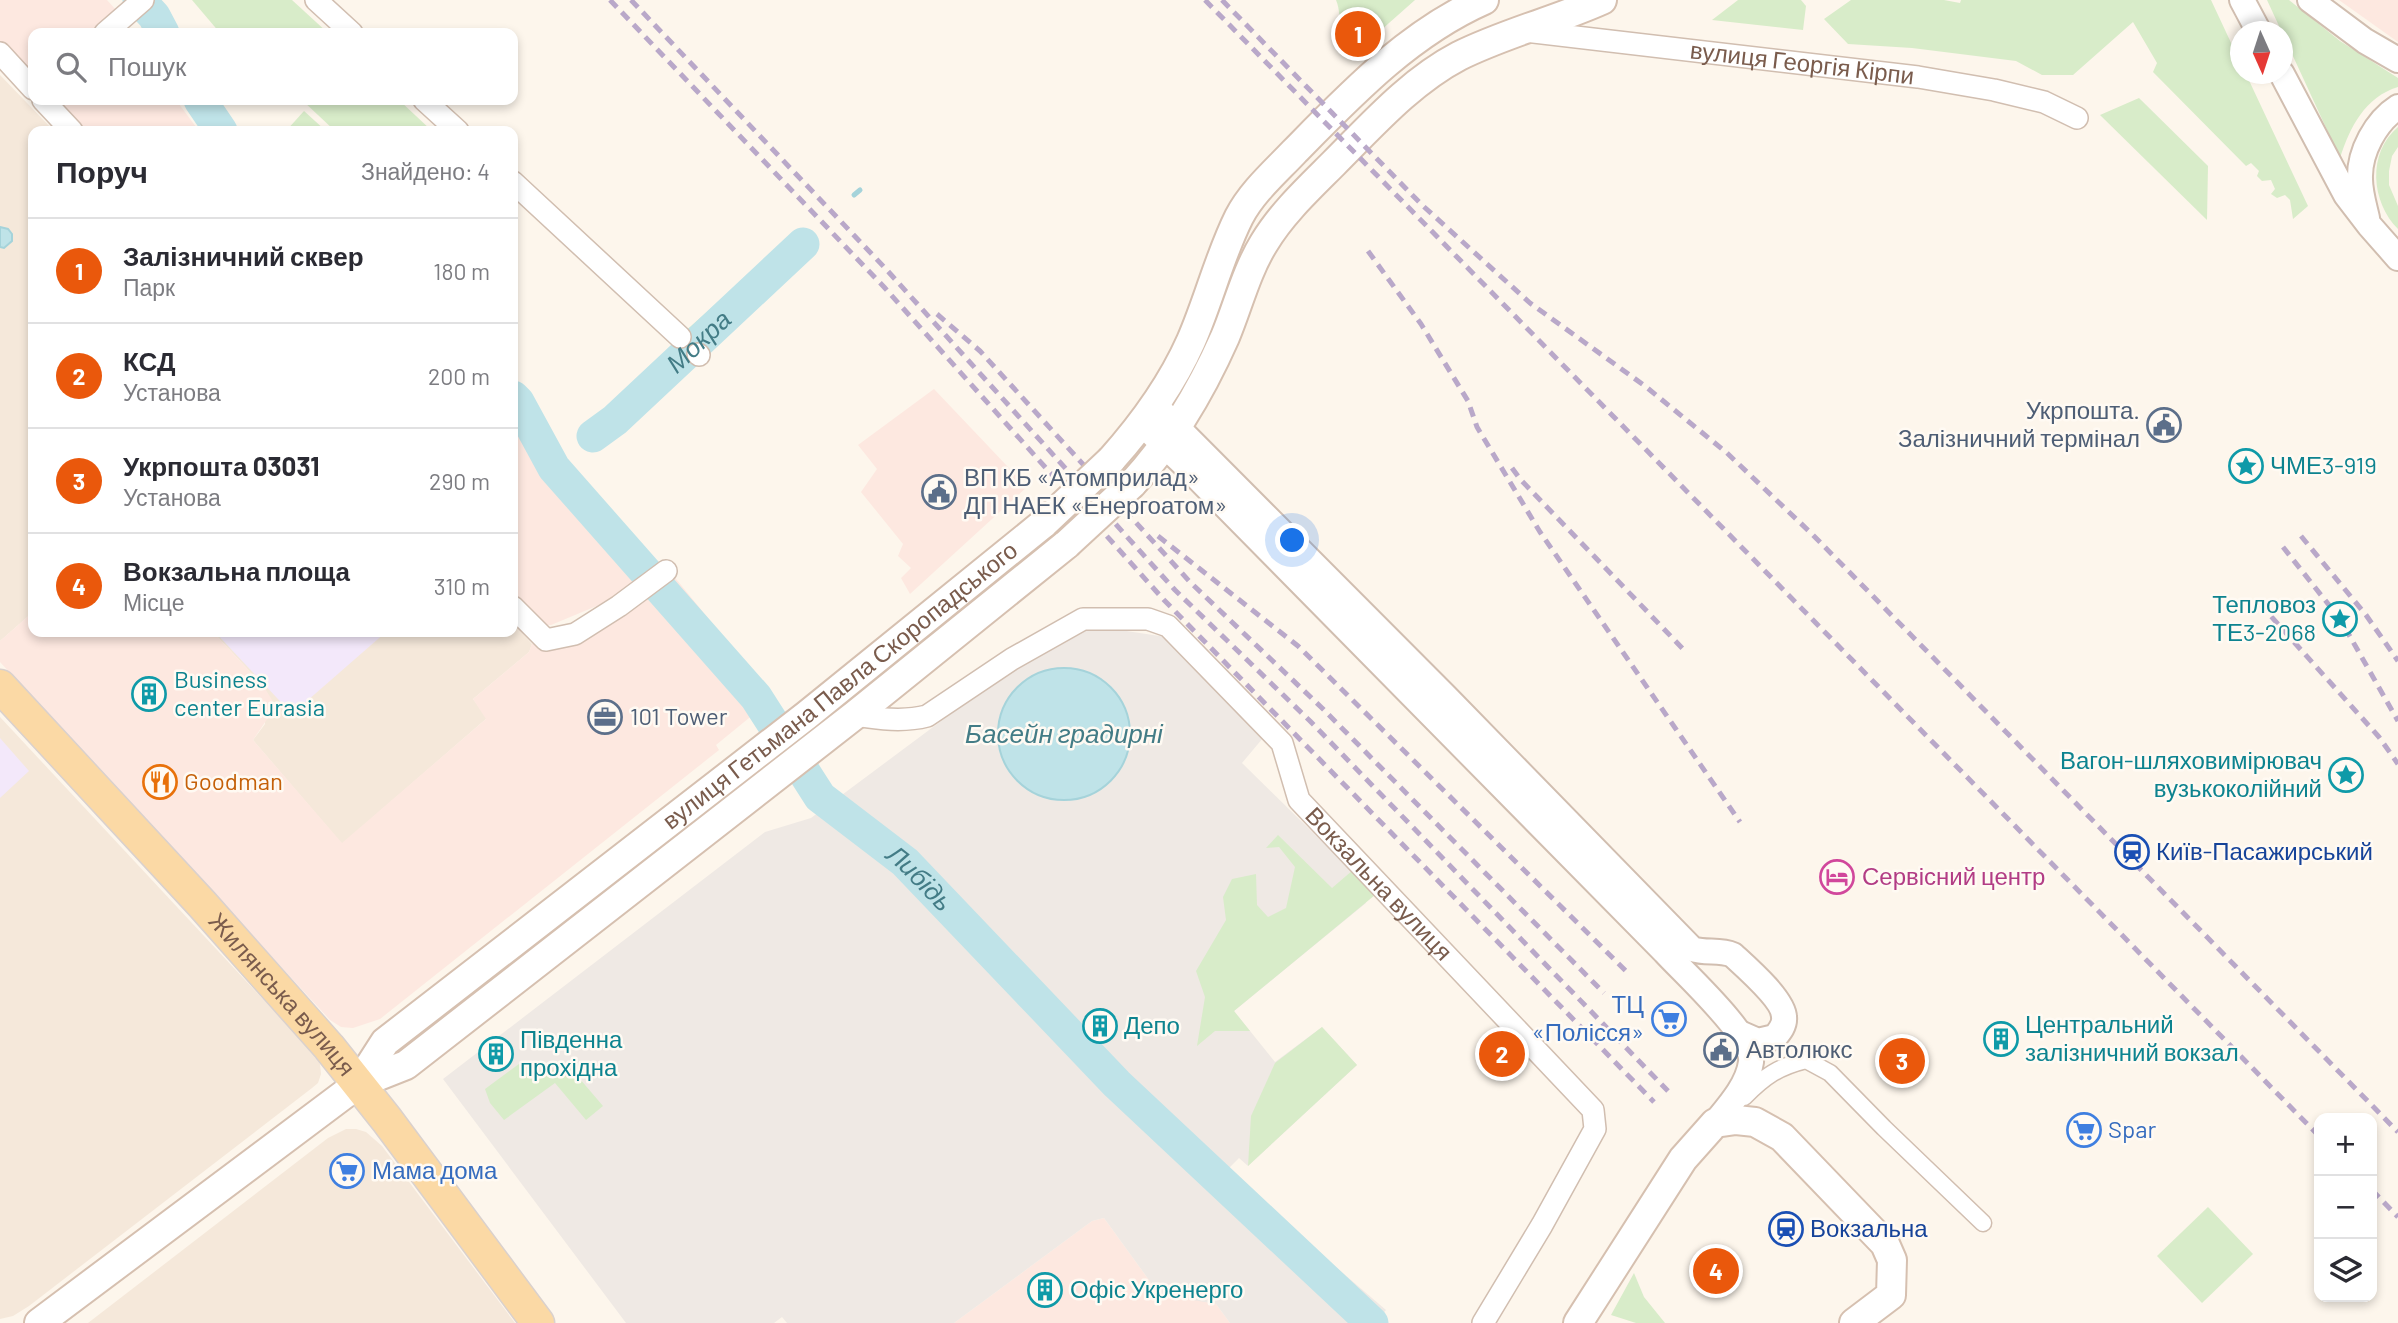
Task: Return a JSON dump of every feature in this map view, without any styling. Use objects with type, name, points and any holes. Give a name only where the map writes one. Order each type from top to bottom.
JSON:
[{"type":"main road","name":"вулиця Гетьмана Павла Скоропадського","points":[[39,1323],[358,1084],[405,1065],[855,715],[1067,544],[1132,484],[1171,437],[1220,347],[1264,243],[1304,193],[1373,123],[1440,67],[1488,43],[1602,0]]},
{"type":"main road","name":"вулиця Гетьмана Павла Скоропадського","points":[[358,1084],[385,1042],[807,715],[1044,523],[1111,460],[1149,415],[1175,375],[1241,213],[1259,189],[1352,95],[1414,39],[1473,3]]},
{"type":"main road","name":"Жилянська вулиця","points":[[0,686],[202,904],[329,1047],[387,1120],[538,1323]]},
{"type":"main road","points":[[1578,1323],[1683,1159],[1725,1114],[1736,1120],[1755,1122],[1782,1137],[1885,1244],[1892,1260],[1891,1295],[1854,1323]]},
{"type":"street","points":[[111,28],[143,0]]},
{"type":"street","points":[[316,0],[347,28]]},
{"type":"street","points":[[2242,0],[2253,21]]},
{"type":"street","points":[[2310,0],[2365,41],[2398,60]]},
{"type":"street","name":"вулиця Георгія Кірпи","points":[[1522,31],[1918,77],[2044,102],[2077,118]]},
{"type":"street","points":[[0,52],[28,83]]},
{"type":"street","points":[[2287,84],[2340,185],[2368,225],[2398,258]]},
{"type":"street","points":[[48,105],[67,126]]},
{"type":"street","points":[[429,105],[453,126]]},
{"type":"street","points":[[2368,225],[2360,177],[2364,151],[2374,131],[2391,111],[2398,107]]},
{"type":"street","points":[[518,187],[680,337]]},
{"type":"street","points":[[1149,415],[1692,949],[1708,953],[1725,952],[1733,956],[1782,1007],[1784,1022],[1775,1037],[1758,1041],[1742,1034]]},
{"type":"street","points":[[1171,437],[1742,1034],[1749,1047],[1751,1062],[1741,1089],[1725,1114]]},
{"type":"street","points":[[518,612],[546,640],[575,634],[666,571]]},
{"type":"street","name":"Вокзальна вулиця","points":[[855,715],[886,719],[915,719],[927,716],[1012,659],[1083,619],[1148,619],[1168,626],[1282,743],[1299,800],[1593,1110],[1595,1129],[1483,1323]]},
{"type":"street","points":[[1699,989],[1694,973],[1696,965],[1708,953]]},
{"type":"street","points":[[1725,1114],[1780,1066],[1806,1060],[1830,1073],[1983,1223]]},
{"type":"shaded area","points":[[0,0],[107,0],[116,10],[96,28],[28,28],[28,69],[0,41]]},
{"type":"shaded area","points":[[2339,0],[2398,0],[2398,42]]},
{"type":"shaded area","points":[[0,75],[49,126],[28,126],[28,616],[0,641]]},
{"type":"shaded area","points":[[180,105],[195,126],[80,126],[62,106]]},
{"type":"shaded area","points":[[934,389],[1027,487],[910,594],[901,578],[911,568],[898,556],[903,544],[861,492],[877,469],[858,445]]},
{"type":"shaded area","points":[[518,412],[553,483],[637,578],[599,605],[551,625],[542,625],[518,602]]},
{"type":"shaded area","points":[[672,574],[762,684],[766,694],[765,705],[716,745],[719,750],[380,1019],[353,1028],[341,1027],[330,1020],[0,662],[0,641],[28,616],[28,637],[218,637],[264,687],[272,700],[272,712],[253,740],[342,843],[486,719],[473,699],[529,652],[532,644],[542,643]]},
{"type":"shaded area","points":[[1093,626],[1173,638],[1263,738],[1242,763],[1348,867],[1366,903],[1234,1011],[1275,1062],[1322,1027],[1357,1065],[1248,1166],[1239,1158],[1225,1172],[1386,1310],[1375,1323],[1230,1323],[1216,1304],[1193,1300],[1182,1284],[1162,1298],[1104,1218],[1092,1221],[954,1323],[787,1323],[782,1317],[774,1323],[626,1323],[443,1079],[765,832],[811,818],[1019,663]]},
{"type":"shaded area","points":[[518,629],[532,644],[529,652],[473,699],[487,718],[342,844],[253,740],[265,724],[264,687],[218,637],[518,637]]},
{"type":"shaded area","points":[[220,637],[380,637],[292,714]]},
{"type":"shaded area","points":[[0,717],[315,1055],[321,1074],[318,1083],[312,1088],[29,1306],[13,1316],[0,1319]]},
{"type":"shaded area","points":[[0,738],[29,771],[0,798]]},
{"type":"shaded area","points":[[346,1129],[366,1132],[382,1146],[515,1323],[88,1323],[328,1138]]},
{"type":"shaded area","points":[[1104,1218],[1162,1298],[1181,1284],[1193,1299],[1216,1304],[1230,1323],[954,1323],[1092,1221]]},
{"type":"green space","points":[[192,0],[292,0],[323,28],[216,28]]},
{"type":"green space","points":[[1336,0],[1415,0],[1354,54],[1341,36]]},
{"type":"green space","points":[[1738,0],[1801,0],[1806,6],[1803,30],[1712,20]]},
{"type":"green space","points":[[1851,0],[1944,0],[1960,3],[1961,0],[2211,0],[2230,41],[2230,84],[2251,84],[2308,206],[2293,219],[2290,200],[2285,195],[2277,198],[2271,194],[2275,189],[2271,180],[2262,181],[2257,176],[2259,171],[2251,163],[2246,166],[2153,72],[2157,63],[2133,22],[2073,75],[2042,75],[2016,61],[1912,48],[1848,44],[1824,19]]},
{"type":"green space","points":[[2267,0],[2289,0],[2340,41],[2398,78],[2398,87],[2376,98],[2360,115],[2340,158],[2293,56],[2293,21],[2277,21]]},
{"type":"green space","points":[[2139,98],[2208,166],[2207,220],[2100,115]]},
{"type":"green space","points":[[307,105],[404,105],[427,126],[330,126]]},
{"type":"green space","points":[[304,111],[320,126],[290,126]]},
{"type":"green space","points":[[2398,127],[2398,147],[2392,156],[2389,185],[2398,206],[2398,229],[2382,205],[2376,178],[2381,150]]},
{"type":"green space","points":[[803,243],[815,253],[731,329],[699,349],[682,334],[780,247],[780,256],[788,257]]},
{"type":"green space","points":[[1278,835],[1332,888],[1353,870],[1375,895],[1234,1011],[1250,1031],[1215,1031],[1197,1046],[1205,997],[1196,971],[1226,920],[1223,897],[1232,879],[1256,874],[1257,905],[1268,917],[1286,908],[1295,867],[1279,847],[1266,848]]},
{"type":"green space","points":[[1322,1027],[1357,1065],[1248,1166],[1251,1116],[1275,1063]]},
{"type":"green space","points":[[519,1064],[545,1073],[568,1065],[603,1106],[586,1120],[555,1083],[504,1120],[490,1103],[485,1089]]},
{"type":"green space","points":[[2208,1207],[2253,1254],[2202,1303],[2157,1256]]},
{"type":"green space","points":[[1634,1273],[1644,1297],[1665,1323],[1636,1323],[1611,1315]]},
{"type":"water","points":[[0,227],[8,229],[12,234],[12,241],[4,248],[0,247]]},
{"type":"water","name":"Басейн градирні","points":[[1064,668],[1089,673],[1110,688],[1125,709],[1130,734],[1125,759],[1110,780],[1089,795],[1064,800],[1039,795],[1018,780],[1003,759],[998,734],[1003,709],[1018,688],[1039,673]]},
{"type":"waterway","name":"Либідь","points":[[139,0],[154,16],[160,28]]},
{"type":"waterway","name":"Либідь","points":[[203,105],[218,126]]},
{"type":"waterway","name":"Мокра","points":[[854,195],[860,190]]},
{"type":"waterway","name":"Мокра","points":[[593,436],[615,420],[803,244]]},
{"type":"waterway","name":"Либідь","points":[[518,402],[554,468],[756,697],[820,797],[905,862],[1117,1084],[1372,1323]]},
{"type":"railway","points":[[610,0],[884,287],[1164,600],[1654,1102]]},
{"type":"railway","points":[[631,0],[885,268],[1175,590],[1310,721],[1668,1091]]},
{"type":"railway","points":[[1205,0],[2314,1131]]},
{"type":"railway","points":[[1222,0],[1422,205],[1530,303],[1645,386],[1727,453],[1813,535],[2398,1132]]},
{"type":"railway","points":[[1368,251],[1421,324],[1468,401],[1477,427],[1540,532],[1740,822]]},
{"type":"railway","points":[[937,314],[980,351],[1190,582],[1322,708],[1604,993]]},
{"type":"railway","points":[[1512,468],[1685,651]]},
{"type":"railway","points":[[1158,536],[1298,646],[1626,971]]},
{"type":"railway","points":[[2301,536],[2366,615],[2398,661]]},
{"type":"railway","points":[[2283,547],[2340,619],[2398,721]]},
{"type":"railway","points":[[2260,604],[2379,737],[2398,764]]},
{"type":"railway","points":[[2377,1195],[2398,1217]]},
{"type":"place","name":"Залізничний сквер","points":[[1358,34]]},
{"type":"place","name":"Укрпошта. Залізничний термінал","points":[[2164,425]]},
{"type":"place","name":"ЧМЕ3-919","points":[[2246,466]]},
{"type":"place","name":"ВП КБ «Атомприлад» ДП НАЕК «Енергоатом»","points":[[939,492]]},
{"type":"place","name":"Тепловоз ТЕ3-2068","points":[[2340,619]]},
{"type":"place","name":"Business center Eurasia","points":[[149,694]]},
{"type":"place","name":"101 Tower","points":[[605,717]]},
{"type":"place","name":"Вагон-шляховимірювач вузькоколійний","points":[[2346,775]]},
{"type":"place","name":"Goodman","points":[[160,782]]},
{"type":"place","name":"Київ-Пасажирський","points":[[2132,852]]},
{"type":"place","name":"Сервісний центр","points":[[1837,877]]},
{"type":"place","name":"ТЦ «Полісся»","points":[[1669,1019]]},
{"type":"place","name":"Депо","points":[[1100,1026]]},
{"type":"place","name":"Центральний залізничний вокзал","points":[[2001,1039]]},
{"type":"place","name":"Автолюкс","points":[[1721,1050]]},
{"type":"place","name":"Південна прохідна","points":[[496,1054]]},
{"type":"place","name":"КСД","points":[[1502,1054]]},
{"type":"place","name":"Укрпошта 03031","points":[[1902,1061]]},
{"type":"place","name":"Spar","points":[[2084,1130]]},
{"type":"place","name":"Мама дома","points":[[347,1171]]},
{"type":"place","name":"Вокзальна","points":[[1786,1229]]},
{"type":"place","name":"Вокзальна площа","points":[[1716,1271]]},
{"type":"place","name":"Офіс Укренерго","points":[[1045,1290]]}]
